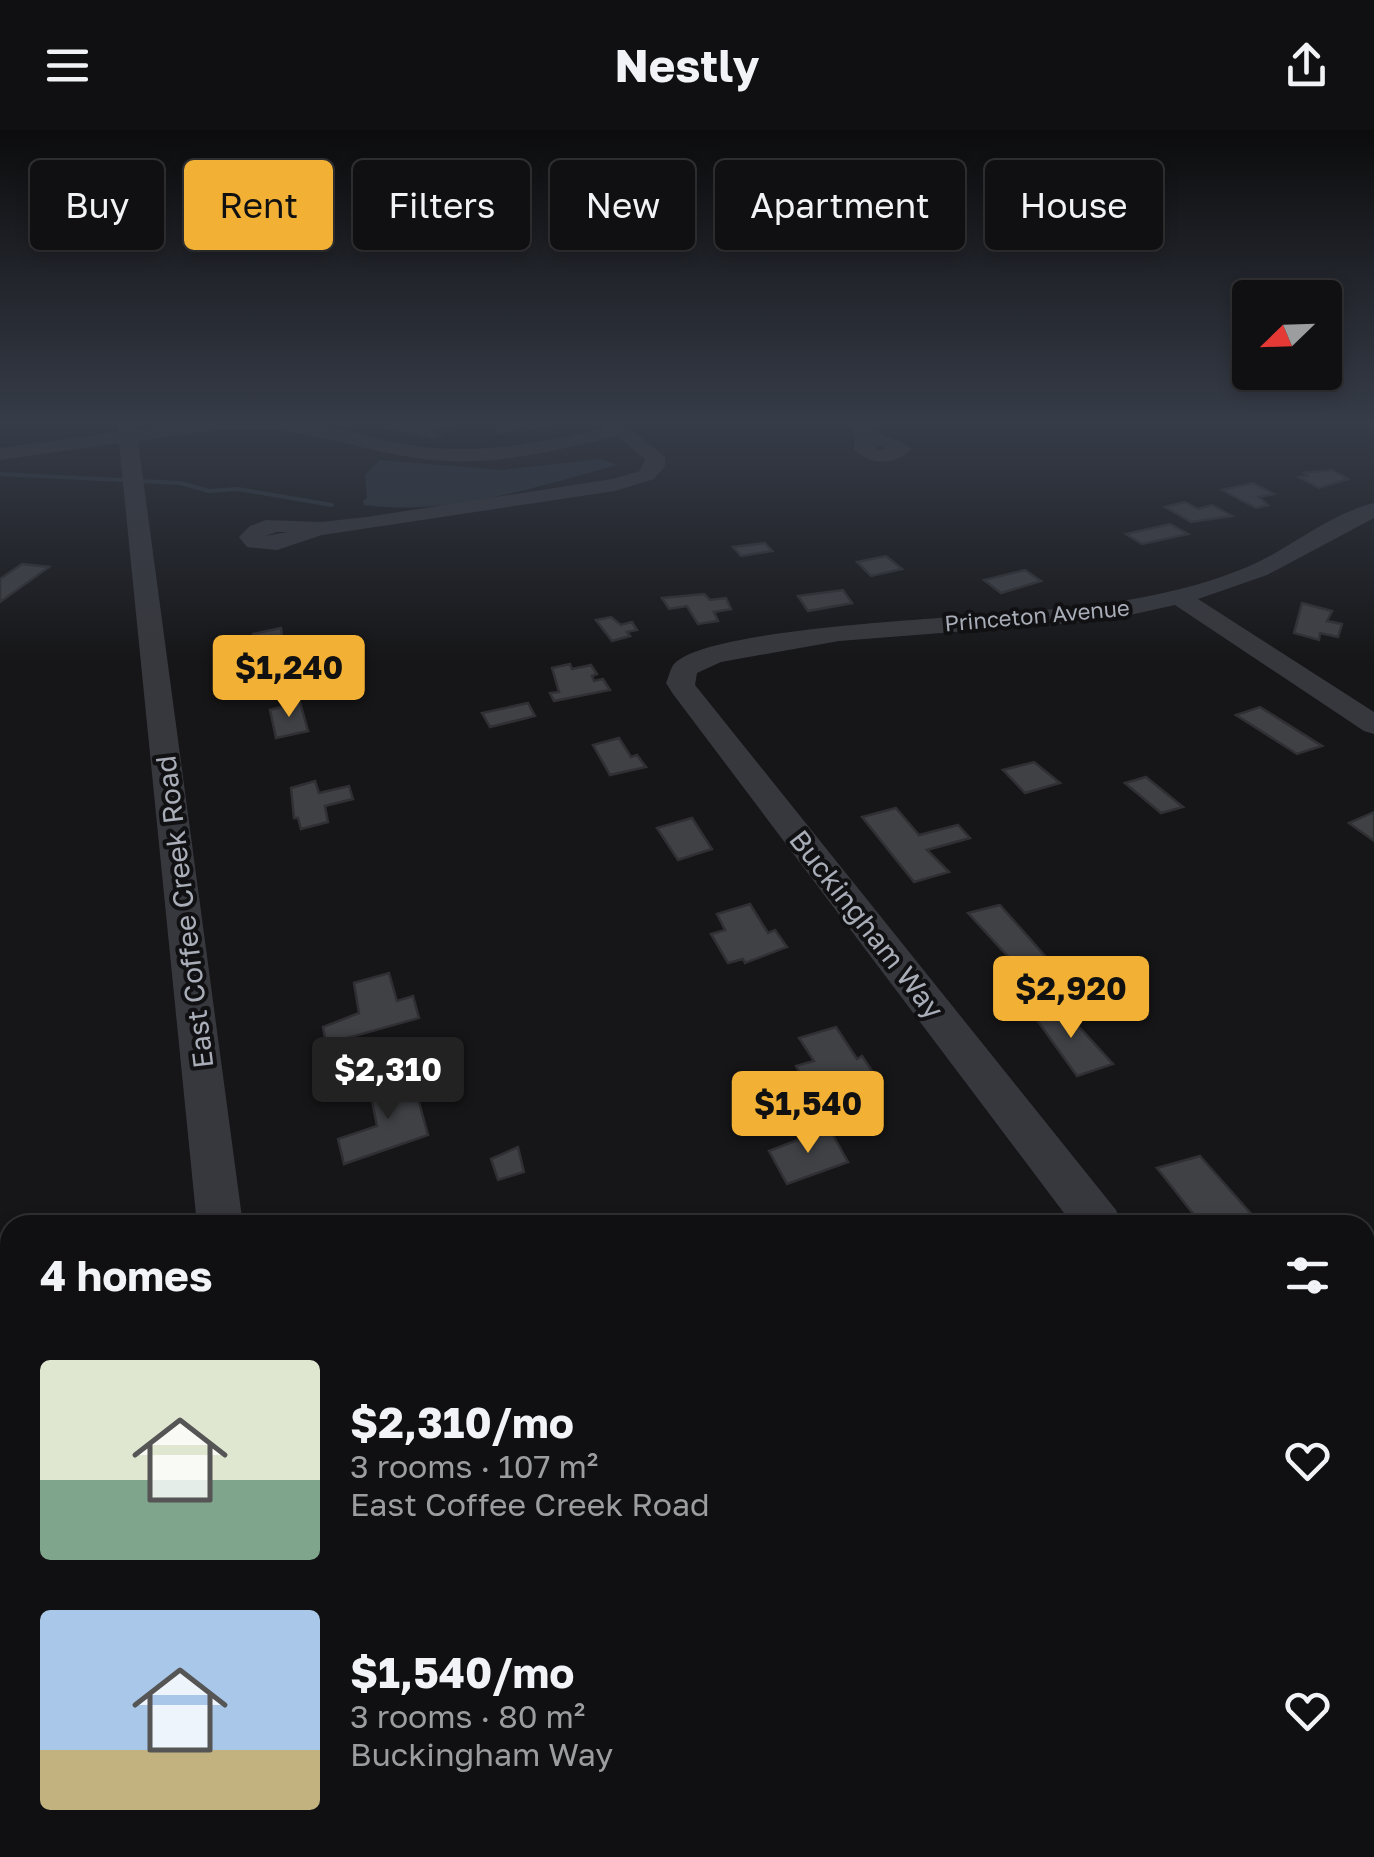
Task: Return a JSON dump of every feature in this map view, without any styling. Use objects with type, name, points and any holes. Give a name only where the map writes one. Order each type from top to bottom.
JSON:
[{"type":"street","name":"East Coffee Creek Road","points":[[135,501],[219,1215]]},
{"type":"street","points":[[314,530],[512,501]]},
{"type":"street","name":"Princeton Avenue","points":[[685,668],[714,654],[839,633],[1107,613],[1179,597],[1260,570],[1374,509]]},
{"type":"street","points":[[1179,597],[1374,725]]},
{"type":"street","name":"Buckingham Way","points":[[685,668],[680,683],[683,688],[1092,1215]]},
{"type":"shaded area","points":[[363,501],[472,501],[395,507],[364,505]]},
{"type":"building","points":[[1242,501],[1263,501],[1268,505],[1256,508]]},
{"type":"building","points":[[1185,502],[1198,509],[1212,505],[1232,516],[1191,522],[1165,507]]},
{"type":"building","points":[[1170,524],[1188,534],[1142,544],[1126,534]]},
{"type":"building","points":[[765,543],[772,551],[741,556],[733,547]]},
{"type":"building","points":[[886,556],[902,569],[871,576],[857,562]]},
{"type":"building","points":[[22,564],[49,567],[0,602],[0,579]]},
{"type":"building","points":[[1025,570],[1041,581],[1001,593],[984,580]]},
{"type":"building","points":[[843,590],[852,603],[808,611],[798,596]]},
{"type":"building","points":[[704,594],[710,600],[726,598],[731,609],[714,612],[718,621],[698,624],[687,606],[669,609],[662,598]]},
{"type":"building","points":[[1302,603],[1332,611],[1327,621],[1342,624],[1338,637],[1320,633],[1319,640],[1294,633]]},
{"type":"building","points":[[611,617],[621,625],[632,622],[637,630],[612,641],[596,620]]},
{"type":"building","points":[[281,628],[286,666],[260,671],[253,634]]},
{"type":"building","points":[[570,664],[572,669],[591,665],[597,674],[592,676],[594,681],[603,679],[610,690],[554,701],[550,693],[559,692],[552,668]]},
{"type":"building","points":[[300,702],[308,731],[276,738],[270,710]]},
{"type":"building","points":[[528,703],[535,716],[490,727],[482,713]]},
{"type":"building","points":[[1260,707],[1322,746],[1297,754],[1236,715]]},
{"type":"building","points":[[619,738],[631,757],[637,755],[646,767],[610,775],[593,745]]},
{"type":"building","points":[[1034,762],[1060,783],[1025,793],[1003,770]]},
{"type":"building","points":[[1146,777],[1183,807],[1161,813],[1125,783]]},
{"type":"building","points":[[315,781],[319,793],[349,786],[353,799],[325,806],[328,822],[301,829],[298,818],[294,818],[291,788]]},
{"type":"building","points":[[896,808],[919,835],[958,825],[970,838],[927,850],[949,872],[914,882],[862,817]]},
{"type":"building","points":[[1374,812],[1374,841],[1349,823]]},
{"type":"building","points":[[692,818],[712,849],[678,860],[657,828]]},
{"type":"building","points":[[750,904],[768,933],[775,930],[787,947],[745,963],[743,959],[728,963],[711,934],[725,930],[717,914]]},
{"type":"building","points":[[1000,905],[1052,964],[1024,974],[968,913]]},
{"type":"building","points":[[389,973],[397,1001],[413,996],[419,1018],[326,1044],[323,1027],[359,1013],[354,983]]},
{"type":"building","points":[[1058,1004],[1113,1064],[1077,1076],[1032,1013]]},
{"type":"building","points":[[836,1027],[857,1059],[862,1056],[878,1080],[814,1100],[796,1066],[814,1061],[799,1038]]},
{"type":"building","points":[[412,1077],[428,1135],[344,1164],[338,1139],[377,1126],[370,1090]]},
{"type":"building","points":[[829,1128],[848,1162],[787,1184],[769,1151]]},
{"type":"building","points":[[518,1147],[524,1172],[498,1180],[491,1159]]},
{"type":"building","points":[[1200,1156],[1252,1215],[1194,1215],[1157,1168]]},
{"type":"waterway","points":[[306,501],[332,505]]}]
